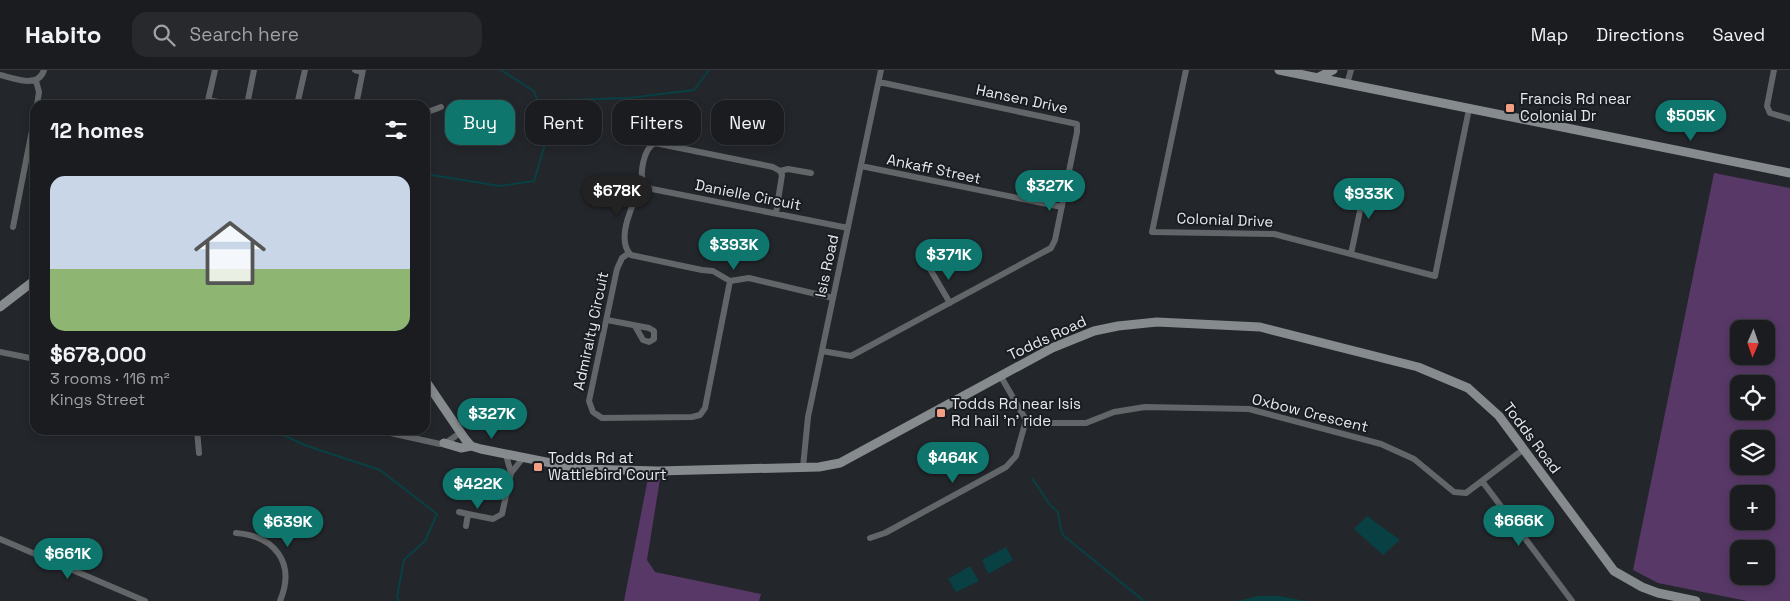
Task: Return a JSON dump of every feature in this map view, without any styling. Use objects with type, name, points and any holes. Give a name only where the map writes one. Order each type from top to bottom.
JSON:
[{"type":"street","points":[[0,75],[25,81],[36,81],[41,77],[44,70]]},
{"type":"street","points":[[208,100],[215,70]]},
{"type":"street","points":[[247,100],[254,70]]},
{"type":"street","points":[[298,100],[305,70]]},
{"type":"street","points":[[354,70],[362,71],[357,100]]},
{"type":"street","name":"Isis Road","points":[[803,467],[808,417],[881,70]]},
{"type":"street","name":"Colonial Drive","points":[[1186,70],[1152,232],[1274,234],[1435,276],[1469,109]]},
{"type":"street","points":[[1279,70],[1790,173]]},
{"type":"street","points":[[1317,78],[1333,70]]},
{"type":"street","points":[[1347,84],[1351,70]]},
{"type":"street","points":[[1774,70],[1767,106],[1770,113],[1790,118]]},
{"type":"street","points":[[36,81],[39,92],[38,100]]},
{"type":"street","name":"Hansen Drive","points":[[822,351],[851,356],[1051,248],[1055,240],[1062,208],[1078,132],[1077,124],[879,82]]},
{"type":"street","points":[[430,111],[441,107]]},
{"type":"street","points":[[13,227],[30,140]]},
{"type":"street","points":[[811,173],[788,169],[780,171],[773,167],[655,143],[646,152],[642,177],[645,185],[637,195],[628,217],[624,241],[629,253],[634,256],[713,271],[730,281],[749,278],[833,298]]},
{"type":"street","name":"Ankaff Street","points":[[861,166],[1062,208]]},
{"type":"street","points":[[776,213],[782,180],[780,171]]},
{"type":"street","points":[[1351,254],[1366,182]]},
{"type":"street","name":"Danielle Circuit","points":[[645,185],[652,189],[848,228]]},
{"type":"street","name":"Admiralty Circuit","points":[[629,253],[622,258],[616,269],[607,320],[588,401],[592,412],[602,418],[692,417],[700,415],[705,408],[730,281]]},
{"type":"street","points":[[930,269],[950,303]]},
{"type":"street","points":[[0,307],[30,284]]},
{"type":"street","points":[[607,320],[635,326]]},
{"type":"street","name":"Todds Road","points":[[444,443],[461,448],[471,446],[506,455],[586,469],[658,471],[830,466],[840,463],[1000,375],[1072,338],[1118,326],[1157,322],[1260,327],[1418,367],[1468,388],[1499,416],[1614,571],[1627,580],[1658,593],[1696,601]]},
{"type":"street","points":[[0,352],[30,358]]},
{"type":"street","points":[[870,538],[885,533],[1006,467],[1016,456],[1026,420],[1000,375]]},
{"type":"street","points":[[430,388],[460,433],[471,446]]},
{"type":"street","name":"Oxbow Crescent","points":[[1026,420],[1043,423],[1086,423],[1114,412],[1145,407],[1249,409],[1381,444],[1414,459],[1454,492],[1466,493],[1524,449]]},
{"type":"street","points":[[403,435],[444,443],[460,433]]},
{"type":"street","points":[[198,435],[199,453]]},
{"type":"street","points":[[458,512],[491,519],[500,516],[504,509],[511,473],[506,455]]},
{"type":"street","points":[[511,473],[523,458]]},
{"type":"street","points":[[1482,481],[1572,601]]},
{"type":"street","points":[[466,526],[468,514]]},
{"type":"street","points":[[236,533],[257,536],[275,549],[281,557],[286,576],[286,586],[280,601]]},
{"type":"street","points":[[0,538],[145,601]]},
{"type":"shaded area","points":[[1714,173],[1790,188],[1790,601],[1747,601],[1658,583],[1633,570]]},
{"type":"shaded area","points":[[648,478],[660,479],[647,560],[655,572],[761,594],[759,601],[624,601]]},
{"type":"water","points":[[1367,516],[1400,540],[1383,555],[1354,529]]},
{"type":"water","points":[[1006,547],[1013,560],[988,574],[982,560]]},
{"type":"water","points":[[970,566],[979,581],[956,592],[948,579]]},
{"type":"water","points":[[1258,596],[1279,596],[1306,601],[1237,601]]},
{"type":"waterway","points":[[501,70],[534,91],[537,100]]},
{"type":"waterway","points":[[430,175],[500,186],[534,181],[549,131],[565,100],[629,98],[694,90],[709,70]]},
{"type":"waterway","points":[[283,435],[307,446],[380,470],[437,514],[425,541],[404,560],[397,597],[399,601]]},
{"type":"waterway","points":[[1032,478],[1050,505],[1058,512],[1064,536],[1144,601]]},
{"type":"place","name":"Francis Rd near Colonial Dr","points":[[1510,108]]},
{"type":"place","name":"Todds Rd near Isis Rd hail 'n' ride","points":[[941,413]]},
{"type":"place","name":"Todds Rd at Wattlebird Court","points":[[538,467]]}]
